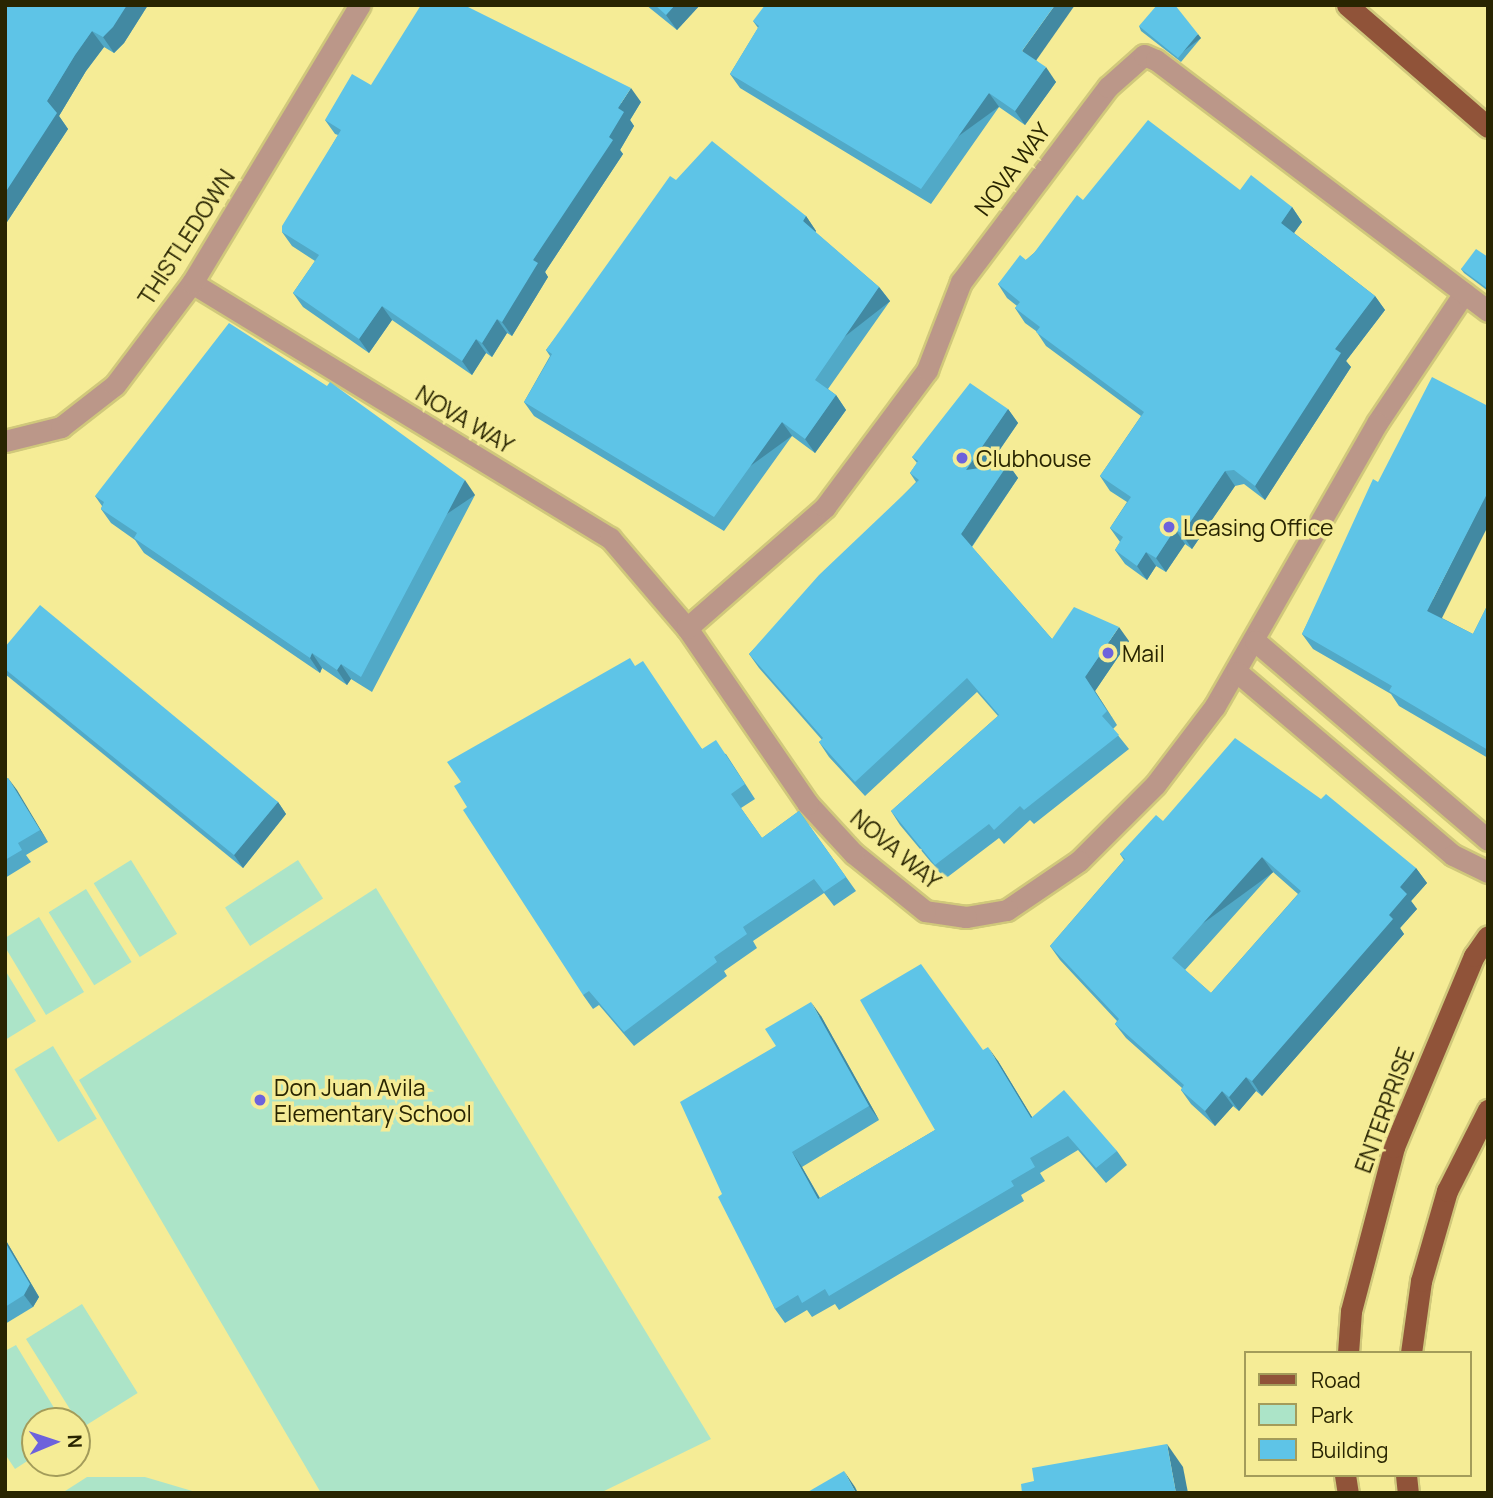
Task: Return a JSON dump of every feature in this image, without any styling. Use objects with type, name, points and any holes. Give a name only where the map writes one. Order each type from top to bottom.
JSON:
[{"type":"main road","points":[[1348,5],[1488,127]]},
{"type":"main road","name":"ENTERPRISE","points":[[1348,1351],[1351,1311],[1394,1147],[1474,956],[1488,936]]},
{"type":"main road","points":[[1410,1351],[1421,1282],[1447,1191],[1488,1110]]},
{"type":"street","name":"THISTLEDOWN","points":[[5,441],[61,427],[115,385],[192,283],[360,5]]},
{"type":"street","name":"NOVA WAY","points":[[687,628],[825,507],[927,370],[961,282],[1108,87],[1144,55],[1488,311]]},
{"type":"street","name":"NOVA WAY","points":[[192,283],[610,538],[687,628],[808,804],[853,853],[925,911],[966,917],[1007,910],[1079,861],[1155,785],[1237,672],[1377,423],[1464,293]]},
{"type":"street","points":[[1255,641],[1488,840]]},
{"type":"street","points":[[1237,672],[1453,855],[1488,872]]},
{"type":"green space","points":[[131,860],[177,934],[140,957],[94,883]]},
{"type":"green space","points":[[298,860],[323,899],[250,946],[225,907]]},
{"type":"green space","points":[[376,888],[711,1439],[600,1493],[321,1493],[79,1080]]},
{"type":"green space","points":[[86,889],[132,962],[94,985],[49,912]]},
{"type":"green space","points":[[39,917],[84,992],[46,1015],[5,947],[5,938]]},
{"type":"green space","points":[[5,970],[36,1021],[5,1040]]},
{"type":"green space","points":[[53,1046],[97,1119],[58,1142],[14,1069]]},
{"type":"green space","points":[[82,1304],[138,1393],[91,1422],[91,1407],[69,1407],[26,1339]]},
{"type":"green space","points":[[16,1345],[54,1407],[21,1407],[21,1465],[15,1469],[5,1454],[5,1351]]},
{"type":"green space","points":[[87,1477],[145,1477],[199,1493],[62,1493]]},
{"type":"building","points":[[5,5],[127,5],[103,37],[92,31],[75,55],[47,101],[57,113],[5,193]]},
{"type":"building","points":[[421,5],[464,5],[631,88],[618,108],[624,112],[609,137],[613,140],[533,260],[538,263],[502,322],[497,319],[482,343],[476,339],[462,361],[382,306],[359,339],[293,293],[319,255],[282,232],[282,226],[341,130],[325,120],[352,74],[371,85]]},
{"type":"building","points":[[655,5],[675,5],[666,15]]},
{"type":"building","points":[[765,5],[1055,5],[1022,51],[1046,67],[1015,111],[989,93],[921,189],[730,74],[759,26],[753,21]]},
{"type":"building","points":[[1157,5],[1175,5],[1198,34],[1178,58],[1139,26]]},
{"type":"building","points":[[1148,120],[1240,190],[1251,175],[1292,207],[1281,223],[1375,296],[1335,349],[1341,353],[1255,486],[1234,470],[1225,471],[1182,534],[1175,529],[1156,558],[1146,552],[1137,566],[1115,550],[1123,537],[1110,528],[1131,497],[1100,476],[1144,412],[1036,332],[1040,327],[1015,308],[1020,302],[998,284],[1020,255],[1026,260],[1034,253],[1077,195],[1083,200]]},
{"type":"building","points":[[712,141],[806,216],[803,221],[879,287],[815,380],[836,395],[805,439],[782,422],[714,517],[524,402],[552,354],[546,350],[670,176],[676,180]]},
{"type":"building","points":[[1476,249],[1488,257],[1488,289],[1461,269]]},
{"type":"building","points":[[229,323],[327,386],[330,382],[465,480],[361,677],[341,664],[337,670],[312,653],[310,658],[134,538],[137,533],[101,509],[104,502],[95,496]]},
{"type":"building","points":[[1432,377],[1488,406],[1488,492],[1427,611],[1473,634],[1488,604],[1488,750],[1389,691],[1392,686],[1302,634],[1373,479],[1378,482]]},
{"type":"building","points":[[970,383],[1008,409],[966,470],[1008,464],[961,534],[1052,639],[1074,607],[1119,627],[1085,677],[1107,711],[1102,716],[1119,735],[1024,810],[1020,806],[994,830],[989,824],[935,865],[891,811],[999,715],[967,678],[855,782],[819,742],[823,738],[749,654],[819,575],[919,480],[910,473],[918,461],[912,457]]},
{"type":"building","points":[[40,605],[278,802],[234,855],[5,669],[5,647]]},
{"type":"building","points":[[630,658],[635,666],[643,661],[702,749],[716,740],[745,784],[731,794],[762,838],[799,811],[846,877],[824,892],[814,879],[743,927],[747,934],[714,957],[717,962],[624,1032],[589,991],[583,995],[463,810],[467,807],[454,786],[461,782],[447,762]]},
{"type":"building","points":[[1235,738],[1321,799],[1326,794],[1416,868],[1400,887],[1407,894],[1389,915],[1393,919],[1252,1081],[1246,1077],[1229,1097],[1222,1091],[1205,1111],[1181,1090],[1184,1085],[1115,1024],[1119,1019],[1050,946],[1125,859],[1120,854],[1156,815],[1163,821]],"holes":[[[1262,857],[1301,891],[1211,993],[1172,958]]]},
{"type":"building","points":[[8,778],[40,830],[18,843],[22,850],[5,860],[5,780]]},
{"type":"building","points":[[921,964],[983,1050],[988,1047],[1031,1118],[1064,1090],[1117,1151],[1096,1168],[1068,1136],[1030,1158],[1035,1167],[1011,1181],[1014,1186],[829,1296],[825,1289],[802,1303],[798,1295],[775,1309],[718,1197],[722,1194],[680,1102],[776,1046],[765,1029],[811,1002],[869,1106],[792,1152],[818,1199],[935,1130],[860,1000]]},
{"type":"building","points":[[5,1242],[30,1284],[24,1295],[5,1307]]},
{"type":"building","points":[[1167,1444],[1176,1493],[1022,1493],[1021,1484],[1034,1481],[1032,1468]]},
{"type":"building","points":[[844,1471],[856,1493],[806,1493]]},
{"type":"place","name":"Clubhouse","points":[[962,458]]},
{"type":"place","name":"Leasing Office","points":[[1169,527]]},
{"type":"place","name":"Mail","points":[[1108,653]]},
{"type":"place","name":"Don Juan Avila Elementary School","points":[[260,1100]]}]
